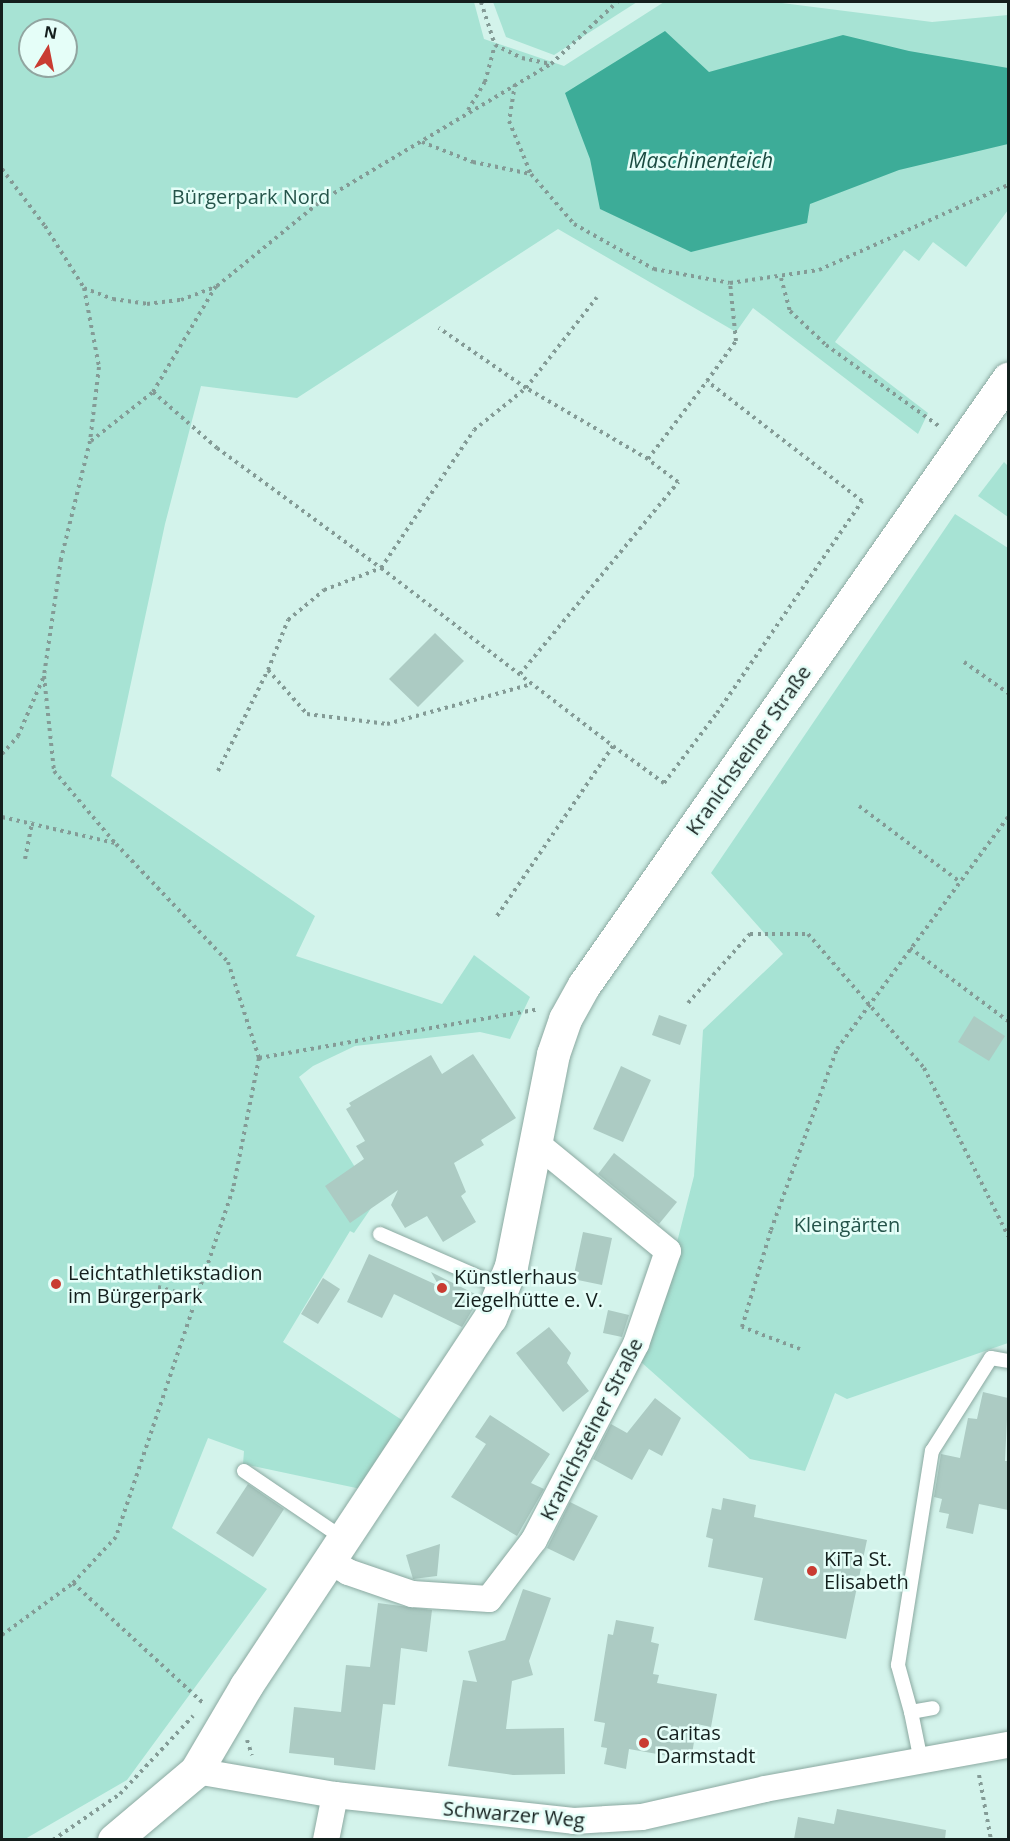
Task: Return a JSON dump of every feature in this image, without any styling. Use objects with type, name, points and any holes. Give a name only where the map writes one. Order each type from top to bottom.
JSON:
[{"type":"main road","name":"Kranichsteiner Straße","points":[[114,1839],[195,1771],[246,1686],[490,1318],[504,1288],[553,1054],[566,1019],[584,985],[1008,379]]},
{"type":"street","name":"Kranichsteiner Straße","points":[[337,1550],[348,1572],[412,1594],[489,1599],[534,1540],[636,1344],[668,1251],[536,1143]]},
{"type":"street","name":"Schwarzer Weg","points":[[195,1771],[334,1795],[523,1819],[574,1821],[640,1828],[921,1761],[1008,1745]]},
{"type":"street","points":[[326,1839],[334,1795]]},
{"type":"lane","points":[[380,1234],[504,1288]]},
{"type":"lane","points":[[921,1761],[898,1665],[932,1451],[991,1358],[1008,1361]]},
{"type":"lane","points":[[244,1471],[337,1550]]},
{"type":"lane","points":[[911,1712],[933,1708]]},
{"type":"path","points":[[468,110],[485,82],[495,45],[481,2]]},
{"type":"path","points":[[84,288],[113,299],[147,304],[180,300],[217,286],[321,201],[421,142],[468,110],[551,64],[617,2]]},
{"type":"path","points":[[495,45],[522,58],[551,64]]},
{"type":"path","points":[[516,84],[509,121],[531,174],[574,224],[654,269],[730,283],[781,278],[819,270],[1008,185]]},
{"type":"path","points":[[421,142],[473,162],[531,174]]},
{"type":"path","points":[[2,169],[45,226],[84,288],[99,368],[90,441],[61,559],[44,676],[54,771],[116,844],[228,962],[259,1058],[232,1189],[116,1537],[74,1583],[2,1635]]},
{"type":"path","points":[[781,278],[790,311],[826,345],[944,431]]},
{"type":"path","points":[[648,459],[736,341],[730,283]]},
{"type":"path","points":[[90,441],[153,392],[217,286]]},
{"type":"path","points":[[218,771],[268,670],[288,620],[324,590],[381,568],[474,430],[526,388],[597,297]]},
{"type":"path","points":[[439,328],[526,388],[648,459],[678,482],[520,674]]},
{"type":"path","points":[[153,392],[217,448],[381,568],[664,783],[862,501],[707,381]]},
{"type":"path","points":[[963,662],[1008,693]]},
{"type":"path","points":[[268,670],[307,714],[387,724],[533,683]]},
{"type":"path","points":[[2,754],[18,736],[44,676]]},
{"type":"path","points":[[497,916],[613,746]]},
{"type":"path","points":[[859,806],[959,881]]},
{"type":"path","points":[[2,817],[32,822],[116,844]]},
{"type":"path","points":[[800,1349],[742,1327],[771,1230],[837,1049],[1008,817]]},
{"type":"path","points":[[25,860],[32,822]]},
{"type":"path","points":[[688,1003],[750,934],[808,934],[924,1068],[1008,1236]]},
{"type":"path","points":[[910,948],[1008,1022]]},
{"type":"path","points":[[259,1058],[547,1007]]},
{"type":"path","points":[[158,1287],[196,1298]]},
{"type":"path","points":[[53,1839],[120,1794],[204,1704],[74,1583]]},
{"type":"path","points":[[244,1750],[246,1733]]},
{"type":"path","points":[[978,1771],[991,1839]]},
{"type":"green space","name":"Bürgerpark Nord","points":[[2,2],[474,2],[484,39],[564,66],[664,2],[774,2],[932,22],[1008,15],[1008,210],[966,267],[933,242],[919,261],[904,250],[835,342],[928,413],[918,434],[753,308],[736,332],[558,229],[297,398],[201,386],[165,524],[111,776],[315,916],[296,956],[442,1004],[474,955],[530,997],[510,1039],[480,1032],[355,1046],[313,1066],[299,1077],[376,1201],[354,1233],[350,1231],[283,1342],[405,1422],[361,1489],[243,1464],[244,1451],[208,1438],[172,1528],[267,1589],[127,1780],[25,1839],[2,1840]]},
{"type":"green space","points":[[493,2],[637,2],[554,55],[506,37]]},
{"type":"green space","points":[[1004,462],[1008,466],[1008,517],[978,496]]},
{"type":"green space","name":"Kleingärten","points":[[955,514],[1008,548],[1008,1343],[847,1399],[835,1393],[805,1471],[750,1459],[641,1362],[656,1324],[694,1176],[703,1030],[783,954],[711,873]]},
{"type":"water","name":"Maschinenteich","points":[[665,31],[709,72],[843,35],[909,51],[1008,68],[1008,144],[899,170],[810,204],[807,223],[691,252],[600,209],[590,159],[565,93]]},
{"type":"building","points":[[435,633],[464,661],[418,707],[389,679]]},
{"type":"building","points":[[659,1015],[687,1025],[680,1045],[652,1035]]},
{"type":"building","points":[[974,1016],[1005,1036],[989,1061],[958,1042]]},
{"type":"building","points":[[473,1054],[516,1118],[481,1140],[484,1145],[454,1163],[466,1192],[461,1196],[476,1222],[443,1242],[427,1216],[405,1228],[391,1205],[398,1190],[350,1223],[325,1186],[364,1159],[356,1146],[365,1141],[346,1109],[351,1106],[349,1103],[431,1055],[442,1074]]},
{"type":"building","points":[[621,1066],[651,1080],[623,1142],[593,1129]]},
{"type":"building","points":[[614,1153],[677,1202],[659,1224],[598,1174]]},
{"type":"building","points":[[583,1232],[612,1238],[602,1285],[573,1279]]},
{"type":"building","points":[[369,1254],[439,1286],[431,1272],[479,1296],[462,1327],[394,1294],[382,1318],[347,1302]]},
{"type":"building","points":[[323,1278],[340,1289],[318,1324],[301,1314]]},
{"type":"building","points":[[608,1310],[629,1315],[622,1337],[603,1333]]},
{"type":"building","points":[[549,1327],[571,1353],[567,1363],[589,1391],[563,1412],[516,1353]]},
{"type":"building","points":[[983,1392],[1008,1398],[1005,1461],[1008,1461],[1008,1510],[979,1504],[973,1534],[946,1528],[949,1514],[939,1512],[942,1499],[934,1497],[941,1454],[960,1458],[968,1418],[977,1419]]},
{"type":"building","points":[[655,1398],[681,1418],[662,1456],[649,1449],[632,1480],[593,1459],[611,1424],[627,1433]]},
{"type":"building","points":[[490,1415],[550,1454],[531,1483],[544,1489],[517,1536],[451,1497],[486,1444],[475,1437]]},
{"type":"building","points":[[248,1484],[284,1509],[253,1557],[216,1533]]},
{"type":"building","name":"KiTa St. Elisabeth","points":[[723,1498],[756,1505],[754,1517],[867,1540],[846,1639],[754,1620],[763,1578],[708,1567],[713,1539],[706,1537],[712,1508],[721,1510]]},
{"type":"building","points":[[570,1502],[598,1516],[574,1561],[547,1548]]},
{"type":"building","points":[[440,1544],[437,1576],[413,1579],[406,1555]]},
{"type":"building","points":[[523,1589],[551,1598],[529,1661],[533,1675],[512,1681],[506,1729],[564,1728],[565,1774],[513,1775],[448,1766],[463,1680],[477,1682],[468,1651],[505,1640]]},
{"type":"building","points":[[378,1603],[432,1610],[427,1652],[401,1648],[395,1705],[383,1704],[375,1770],[334,1765],[334,1758],[289,1753],[294,1707],[341,1712],[346,1665],[370,1667]]},
{"type":"building","points":[[616,1620],[654,1627],[651,1642],[659,1644],[653,1674],[659,1675],[657,1683],[717,1694],[711,1727],[697,1724],[691,1760],[629,1749],[626,1769],[604,1764],[607,1748],[601,1747],[605,1723],[594,1721],[608,1634],[613,1635]]},
{"type":"building","points":[[837,1809],[946,1830],[945,1839],[794,1839],[798,1817],[834,1824]]},
{"type":"place","name":"Leichtathletikstadion im Bürgerpark","points":[[56,1284]]},
{"type":"place","name":"Künstlerhaus Ziegelhütte e. V.","points":[[442,1288]]},
{"type":"place","name":"KiTa St. Elisabeth","points":[[812,1571]]},
{"type":"place","name":"Caritas Darmstadt","points":[[644,1743]]}]
